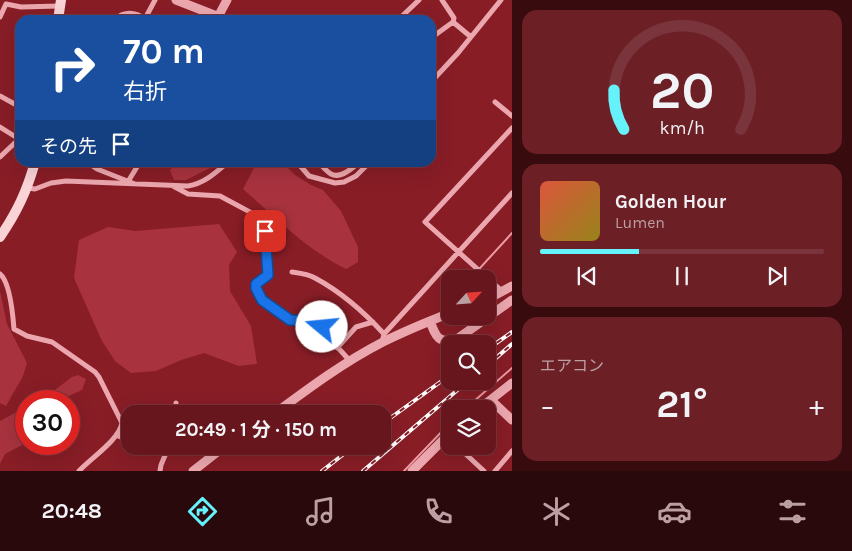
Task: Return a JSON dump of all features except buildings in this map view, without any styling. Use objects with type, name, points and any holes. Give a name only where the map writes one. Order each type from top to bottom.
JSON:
[{"type":"main road","points":[[0,237],[28,188],[34,167]]},
{"type":"street","points":[[148,15],[155,0]]},
{"type":"street","points":[[176,0],[215,15]]},
{"type":"street","points":[[224,15],[227,0]]},
{"type":"street","points":[[403,15],[419,0]]},
{"type":"street","points":[[442,0],[454,18],[453,22],[471,37]]},
{"type":"street","points":[[436,77],[501,0]]},
{"type":"street","points":[[0,17],[6,4],[37,7],[60,3]]},
{"type":"street","points":[[123,15],[132,13],[136,15]]},
{"type":"street","points":[[436,34],[453,22]]},
{"type":"street","points":[[0,96],[15,104]]},
{"type":"street","points":[[495,102],[512,116]]},
{"type":"street","points":[[0,127],[15,136]]},
{"type":"street","points":[[502,292],[425,222],[512,128]]},
{"type":"street","points":[[0,157],[15,142]]},
{"type":"street","points":[[95,167],[136,184]]},
{"type":"street","points":[[129,180],[137,167]]},
{"type":"street","points":[[28,188],[35,189],[51,183],[66,181],[173,186],[199,184],[210,178],[222,167]]},
{"type":"street","points":[[301,167],[309,176],[335,183],[344,182],[356,176],[365,167]]},
{"type":"street","points":[[324,167],[331,174],[336,175],[340,175],[354,167]]},
{"type":"street","points":[[173,186],[188,194],[220,196],[263,219],[269,270],[268,275],[256,284],[262,300],[290,320],[314,321],[322,327],[337,348],[350,360]]},
{"type":"street","points":[[286,405],[382,338],[512,193]]},
{"type":"street","points":[[292,272],[313,277],[356,306],[373,322],[382,338]]},
{"type":"street","points":[[0,274],[3,276],[6,284],[14,330],[27,336],[52,342],[95,372],[122,423],[121,429],[79,471]]},
{"type":"street","points":[[496,295],[512,286]]},
{"type":"street","points":[[430,321],[436,336],[447,342],[457,339],[512,300]]},
{"type":"street","points":[[382,338],[441,317]]},
{"type":"street","points":[[337,348],[356,327],[373,322]]},
{"type":"street","points":[[491,400],[512,383]]},
{"type":"street","points":[[496,405],[512,420]]},
{"type":"street","points":[[116,434],[121,436]]},
{"type":"street","points":[[412,471],[441,444]]},
{"type":"street","points":[[495,471],[512,451]]},
{"type":"street","points":[[160,471],[165,455]]},
{"type":"street","points":[[193,471],[213,455]]},
{"type":"street","points":[[467,455],[484,471]]},
{"type":"shaded area","points":[[173,167],[212,167],[186,180],[174,180],[170,170]]},
{"type":"shaded area","points":[[254,167],[287,167],[295,175],[323,190],[341,211],[358,247],[358,262],[346,269],[332,261],[305,243],[243,189]]},
{"type":"shaded area","points":[[219,224],[237,252],[229,265],[230,291],[251,326],[257,364],[239,366],[204,353],[181,360],[156,371],[131,373],[115,361],[102,341],[74,278],[79,240],[108,227],[135,231]]},
{"type":"shaded area","points":[[0,291],[7,324],[27,363],[23,376],[6,406],[0,403]]},
{"type":"shaded area","points":[[78,375],[86,379],[82,390],[55,390],[72,377]]},
{"type":"shaded area","points":[[15,413],[15,449],[5,454],[0,464],[0,421]]},
{"type":"waterway","points":[[478,270],[512,233]]},
{"type":"waterway","points":[[475,400],[512,368]]},
{"type":"waterway","points":[[404,471],[441,432]]},
{"type":"railway","points":[[496,343],[512,332]]},
{"type":"railway","points":[[496,358],[512,344]]},
{"type":"railway","points":[[391,418],[441,381]]},
{"type":"railway","points":[[363,471],[458,390]]},
{"type":"railway","points":[[322,471],[342,455]]},
{"type":"route","points":[[265,231],[269,270],[268,275],[256,284],[258,295],[290,320],[314,321],[322,327]]}]
